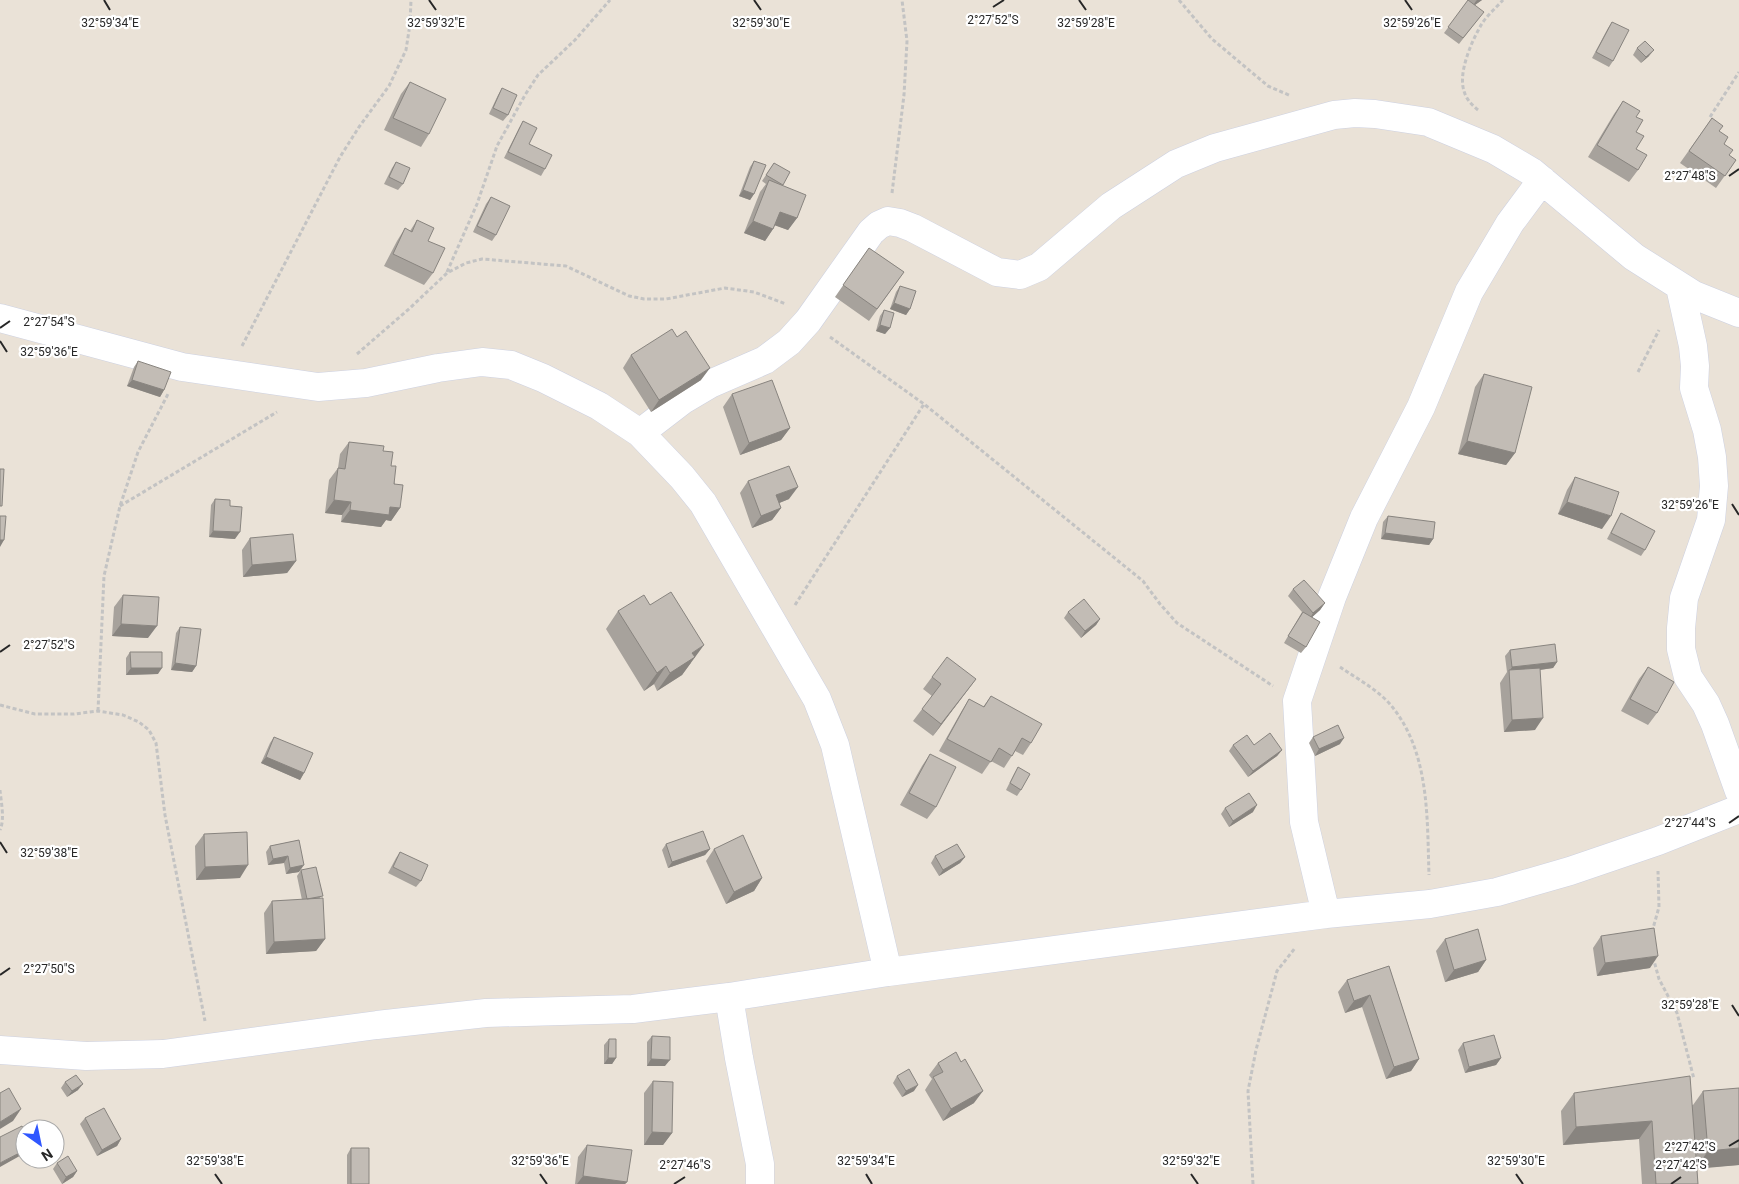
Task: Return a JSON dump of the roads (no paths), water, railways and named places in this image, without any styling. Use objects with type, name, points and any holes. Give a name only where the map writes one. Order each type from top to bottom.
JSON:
[{"type":"street","points":[[640,433],[683,400],[710,384],[765,360],[789,342],[810,318],[871,232],[879,225],[888,221],[914,228],[997,272],[1020,275],[1039,267],[1111,206],[1176,164],[1215,148],[1334,115],[1356,113],[1428,122],[1493,150],[1532,172],[1634,257],[1694,295],[1739,313]]},
{"type":"street","points":[[1326,914],[1304,822],[1297,701],[1332,597],[1364,518],[1421,406],[1469,292],[1510,223],[1542,180]]},
{"type":"street","points":[[1680,287],[1693,346],[1695,366],[1694,388],[1712,457],[1714,486],[1711,520],[1684,598],[1681,649],[1688,677],[1706,704],[1715,724],[1739,791]]},
{"type":"street","points":[[0,318],[182,367],[318,387],[366,382],[438,368],[482,362],[511,366],[544,378],[599,406],[640,433],[682,477],[703,503],[817,699],[835,745],[888,972]]},
{"type":"street","points":[[0,1050],[86,1056],[163,1054],[377,1025],[486,1013],[633,1009],[730,997],[888,972],[1326,914],[1430,904],[1497,892],[1570,871],[1658,841],[1739,809]]},
{"type":"street","points":[[730,997],[739,1058],[760,1164],[760,1184]]}]
